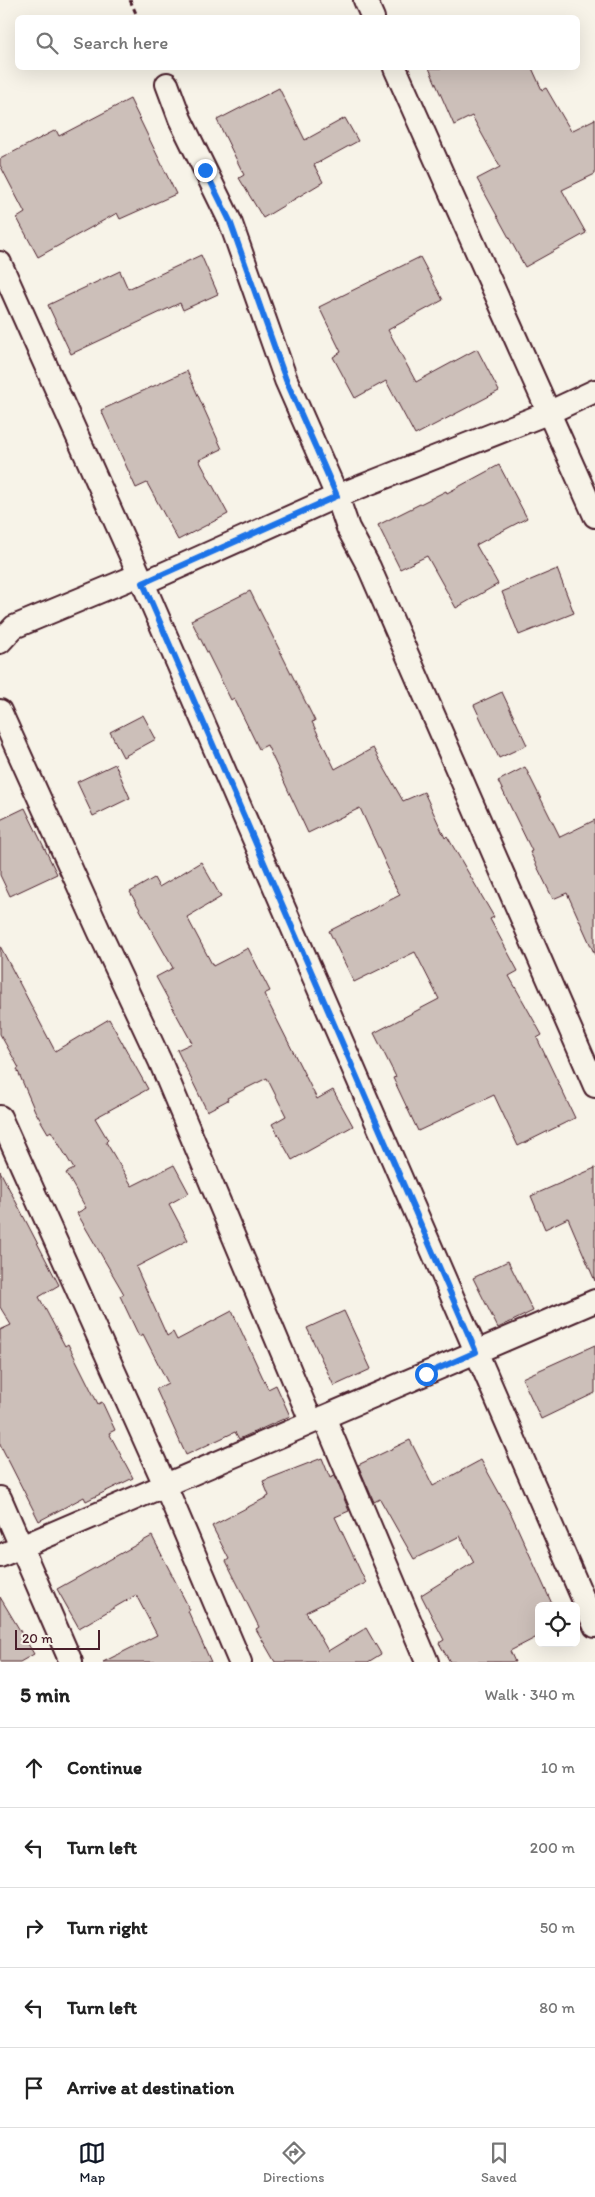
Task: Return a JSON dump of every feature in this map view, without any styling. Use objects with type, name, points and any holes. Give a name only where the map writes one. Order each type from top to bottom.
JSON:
[{"type":"street","points":[[365,0],[372,15]]},
{"type":"street","points":[[396,70],[595,516]]},
{"type":"street","points":[[167,84],[180,119],[230,221],[286,380],[337,496],[348,528],[369,567],[595,1086]]},
{"type":"street","points":[[0,263],[141,579],[595,1626]]},
{"type":"street","points":[[0,642],[14,627],[141,579],[337,496],[550,412],[595,391]]},
{"type":"street","points":[[0,711],[99,932],[160,1060],[427,1662]]},
{"type":"street","points":[[0,1117],[165,1485],[240,1662]]},
{"type":"street","points":[[0,1556],[595,1301]]},
{"type":"street","points":[[0,1498],[71,1662]]},
{"type":"path","points":[[130,0],[137,15]]},
{"type":"building","points":[[430,70],[533,70],[542,90],[546,88],[571,131],[595,119],[595,174],[562,190],[586,233],[525,267],[477,179],[500,167],[472,116],[454,125]]},
{"type":"building","points":[[279,88],[305,140],[345,118],[358,141],[314,165],[323,182],[263,218],[239,178],[244,175],[217,120]]},
{"type":"building","points":[[130,99],[176,194],[120,219],[117,213],[38,257],[17,218],[25,213],[0,165],[0,159],[56,130],[59,136]]},
{"type":"building","points":[[201,255],[218,294],[183,310],[180,303],[71,354],[48,305],[120,271],[128,289]]},
{"type":"building","points":[[420,257],[443,300],[388,330],[416,382],[477,349],[499,391],[415,435],[386,381],[355,398],[333,357],[341,352],[319,307]]},
{"type":"building","points":[[187,371],[222,449],[199,460],[228,514],[178,540],[147,483],[136,488],[101,410]]},
{"type":"building","points":[[499,465],[527,518],[476,545],[498,584],[456,608],[427,556],[400,569],[378,525],[446,491],[447,493]]},
{"type":"building","points":[[557,569],[574,613],[519,635],[502,592]]},
{"type":"building","points":[[250,591],[315,721],[312,722],[335,769],[373,748],[403,801],[424,792],[445,838],[447,836],[494,917],[490,919],[518,971],[509,976],[542,1035],[537,1038],[575,1118],[518,1146],[494,1095],[418,1131],[393,1078],[396,1077],[374,1033],[439,999],[415,952],[354,982],[329,931],[400,895],[387,872],[389,871],[360,808],[308,833],[267,745],[259,749],[234,698],[231,700],[191,620]]},
{"type":"building","points":[[502,692],[527,745],[499,758],[474,705]]},
{"type":"building","points":[[143,715],[156,739],[123,757],[110,732]]},
{"type":"building","points":[[115,764],[130,798],[93,816],[77,782]]},
{"type":"building","points":[[525,767],[560,837],[595,820],[595,955],[567,893],[553,899],[498,781]]},
{"type":"building","points":[[25,808],[57,874],[10,896],[0,875],[0,820]]},
{"type":"building","points":[[201,862],[221,897],[187,917],[213,966],[248,948],[270,991],[264,994],[317,1099],[333,1090],[353,1126],[292,1160],[272,1124],[286,1116],[267,1078],[227,1098],[228,1100],[207,1111],[177,1050],[192,1043],[156,977],[173,968],[130,892],[154,878],[159,887]]},
{"type":"building","points":[[0,946],[55,1051],[109,1019],[148,1089],[95,1118],[108,1140],[106,1142],[132,1186],[174,1165],[189,1193],[169,1204],[188,1240],[136,1267],[167,1336],[173,1332],[177,1340],[232,1311],[268,1389],[276,1385],[290,1416],[239,1439],[235,1432],[186,1455],[156,1389],[168,1383],[143,1334],[139,1336],[120,1296],[124,1294],[77,1213],[86,1208],[66,1173],[74,1169],[51,1131],[48,1133],[35,1111],[17,1069],[19,1068],[0,1034]]},
{"type":"building","points":[[595,1168],[595,1281],[568,1218],[545,1229],[531,1196]]},
{"type":"building","points":[[0,1171],[59,1285],[39,1297],[65,1346],[68,1344],[98,1404],[102,1402],[115,1430],[109,1433],[133,1478],[86,1501],[84,1497],[39,1521],[0,1444],[0,1330],[11,1325],[0,1307]]},
{"type":"building","points":[[508,1261],[533,1311],[498,1328],[473,1278]]},
{"type":"building","points":[[344,1311],[371,1369],[334,1386],[307,1328]]},
{"type":"building","points":[[595,1345],[595,1393],[541,1419],[522,1378]]},
{"type":"building","points":[[410,1440],[433,1486],[481,1460],[512,1516],[551,1602],[535,1602],[535,1638],[510,1651],[515,1662],[450,1662],[439,1643],[444,1640],[421,1595],[474,1562],[460,1536],[414,1559],[380,1499],[374,1502],[358,1465]]},
{"type":"building","points":[[322,1458],[330,1478],[335,1476],[349,1511],[335,1517],[366,1583],[306,1612],[328,1651],[366,1628],[381,1654],[368,1662],[275,1662],[256,1629],[259,1627],[226,1561],[229,1559],[212,1526],[269,1496],[263,1481]]},
{"type":"building","points":[[152,1536],[190,1610],[188,1611],[211,1662],[103,1662],[157,1635],[136,1595],[79,1628],[57,1589]]},
{"type":"building","points":[[0,1597],[34,1654],[20,1662],[0,1662]]},
{"type":"route","points":[[205,170],[230,221],[286,380],[337,496],[143,583],[476,1352],[426,1374]]}]
